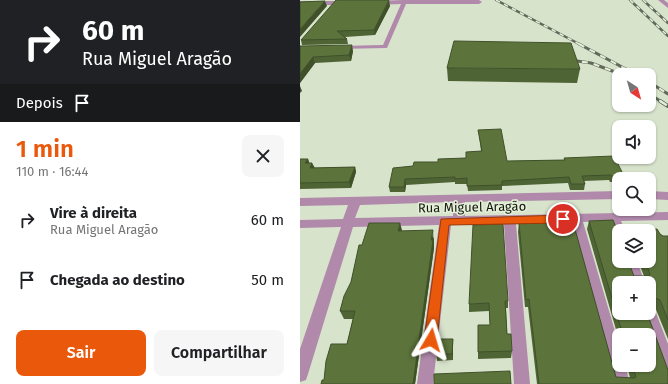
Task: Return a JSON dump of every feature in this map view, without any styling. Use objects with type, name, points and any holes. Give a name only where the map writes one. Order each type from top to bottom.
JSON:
[{"type":"street","points":[[397,1],[400,10]]},
{"type":"street","points":[[365,3],[397,1],[478,2]]},
{"type":"street","points":[[331,48],[385,47],[400,10],[406,1]]},
{"type":"street","points":[[664,1],[668,6]]},
{"type":"street","points":[[330,9],[336,2]]},
{"type":"street","points":[[300,3],[350,3]]},
{"type":"street","name":"Rua Miguel Aragão","points":[[300,202],[612,195]]},
{"type":"street","points":[[656,195],[668,196]]},
{"type":"street","points":[[459,199],[459,221]]},
{"type":"street","points":[[300,374],[355,201]]},
{"type":"street","name":"Rua Miguel Aragão","points":[[300,224],[668,216]]},
{"type":"street","points":[[614,218],[616,224]]},
{"type":"street","points":[[576,219],[622,384]]},
{"type":"street","points":[[510,220],[522,384]]},
{"type":"street","points":[[425,384],[445,222]]},
{"type":"street","points":[[652,320],[668,365]]},
{"type":"building","points":[[336,0],[389,0],[374,30],[337,31],[347,39],[301,40]]},
{"type":"building","points":[[325,1],[300,29],[300,2]]},
{"type":"building","points":[[454,41],[571,43],[580,69],[447,68]]},
{"type":"building","points":[[352,45],[349,55],[313,57],[300,74],[300,46]]},
{"type":"building","points":[[501,129],[507,161],[565,160],[564,158],[612,156],[612,164],[618,164],[622,172],[612,172],[612,177],[611,175],[582,176],[585,184],[571,184],[569,177],[502,181],[502,185],[467,186],[467,178],[455,179],[455,177],[405,179],[404,187],[389,187],[393,168],[413,166],[414,162],[438,162],[438,159],[466,158],[466,152],[482,151],[478,130]]},
{"type":"building","points":[[300,159],[308,159],[305,163],[312,163],[310,168],[355,167],[349,182],[300,183]]},
{"type":"building","points":[[613,220],[615,224],[612,224],[612,268],[631,268],[634,276],[612,276],[612,298],[589,221]]},
{"type":"building","points":[[573,222],[612,363],[612,372],[615,372],[616,377],[636,377],[634,372],[656,372],[656,337],[668,370],[668,384],[539,384],[529,299],[526,300],[519,223]]},
{"type":"building","points":[[369,223],[400,223],[398,231],[433,230],[431,240],[433,240],[413,384],[321,384],[322,380],[324,380],[326,361],[331,344],[347,344],[355,311],[340,311],[344,296],[351,282],[359,245],[362,245]]},
{"type":"building","points":[[503,224],[508,301],[505,301],[507,334],[511,334],[512,351],[478,352],[478,325],[490,325],[489,303],[469,304],[473,225]]},
{"type":"building","points":[[656,229],[663,236],[668,236],[668,320],[660,300],[656,298],[656,276],[649,276],[650,274],[648,268],[656,268]]},
{"type":"building","points":[[619,320],[650,320],[653,328],[621,328]]},
{"type":"building","points":[[438,339],[453,339],[452,354],[436,354]]},
{"type":"building","points":[[510,371],[511,384],[434,384],[434,374]]},
{"type":"railway","points":[[496,0],[581,45]]},
{"type":"railway","points":[[630,0],[668,36]]},
{"type":"railway","points":[[643,0],[668,23]]},
{"type":"railway","points":[[579,44],[624,68]]},
{"type":"railway","points":[[570,60],[591,63],[612,71]]},
{"type":"railway","points":[[656,86],[668,94]]},
{"type":"railway","points":[[656,98],[662,102]]},
{"type":"railway","points":[[660,101],[668,106]]},
{"type":"route","points":[[431,340],[445,222],[563,219]]}]
